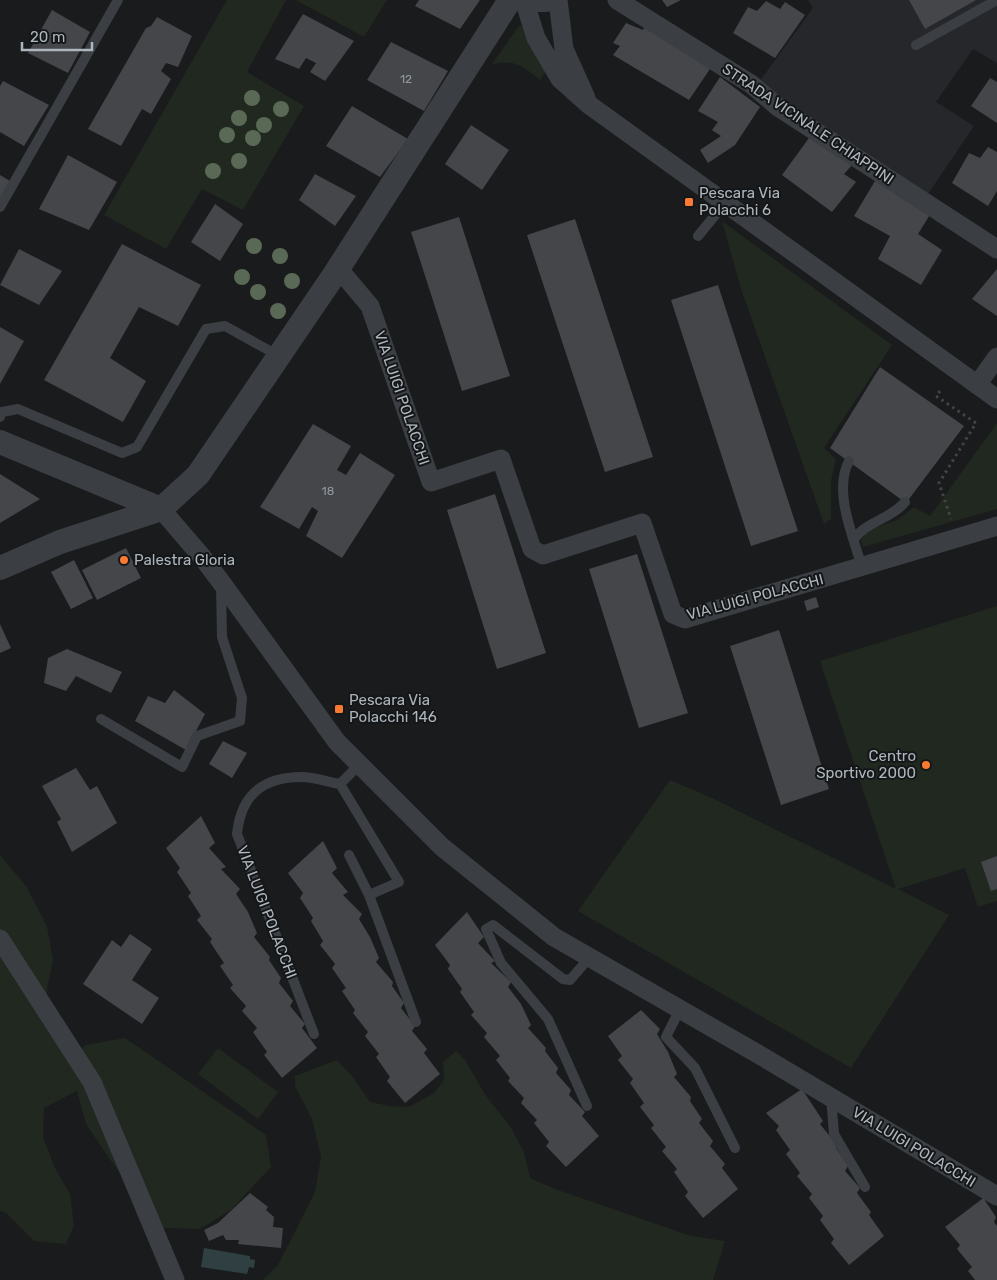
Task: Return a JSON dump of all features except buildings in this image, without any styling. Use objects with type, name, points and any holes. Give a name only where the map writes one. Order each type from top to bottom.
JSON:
[{"type":"street","points":[[0,568],[60,542],[162,509],[198,475],[338,268],[510,0]]},
{"type":"street","points":[[546,0],[525,0],[536,38],[560,79],[588,104],[997,399]]},
{"type":"street","points":[[558,0],[564,49],[588,104]]},
{"type":"street","name":"STRADA VICINALE CHIAPPINI","points":[[617,0],[751,84],[778,107],[997,248]]},
{"type":"street","name":"VIA LUIGI POLACCHI","points":[[338,268],[370,306],[431,482],[500,459],[532,549],[543,555],[642,524],[673,614],[685,619],[997,526]]},
{"type":"street","points":[[977,385],[997,357]]},
{"type":"street","points":[[0,442],[162,509]]},
{"type":"street","name":"VIA LUIGI POLACCHI","points":[[162,509],[222,582],[337,742],[442,847],[554,936],[997,1196]]},
{"type":"street","points":[[0,939],[92,1082],[175,1280]]},
{"type":"lane","points":[[0,207],[118,0]]},
{"type":"lane","points":[[916,46],[997,0]]},
{"type":"lane","points":[[698,236],[726,202]]},
{"type":"lane","points":[[0,417],[2,412],[18,409],[122,453],[137,447],[206,329],[225,326],[279,356]]},
{"type":"lane","points":[[849,461],[844,470],[842,484],[847,514],[862,567]]},
{"type":"lane","points":[[854,539],[859,531],[895,512],[905,502]]},
{"type":"lane","points":[[101,718],[182,767],[197,736],[240,721],[242,698],[222,637],[222,582]]},
{"type":"lane","points":[[360,764],[340,784],[399,882],[369,895]]},
{"type":"lane","name":"VIA LUIGI POLACCHI","points":[[314,1034],[237,834],[238,822],[244,806],[252,793],[262,785],[284,778],[303,777],[340,784]]},
{"type":"lane","points":[[349,855],[369,895],[416,1022]]},
{"type":"lane","points":[[587,1106],[548,1018],[501,963],[486,929],[493,925],[563,979],[570,980],[590,958]]},
{"type":"lane","points":[[680,1009],[666,1037],[695,1068],[735,1148]]},
{"type":"lane","name":"VIA LUIGI POLACCHI","points":[[831,1097],[834,1134],[865,1187]]},
{"type":"path","points":[[940,391],[936,396],[976,423],[939,483],[957,538]]},
{"type":"shaded area","points":[[227,0],[286,0],[247,72],[304,106],[243,210],[202,189],[166,249],[104,215]]},
{"type":"shaded area","points":[[296,0],[387,0],[364,37]]},
{"type":"shaded area","points":[[808,0],[997,0],[997,63],[973,49],[936,102],[974,126],[924,200],[759,82],[813,8]]},
{"type":"shaded area","points":[[524,24],[550,65],[540,80],[513,63],[492,64],[518,27]]},
{"type":"shaded area","points":[[722,221],[892,345],[824,448],[836,459],[831,481],[831,519],[824,524],[741,289]]},
{"type":"shaded area","points":[[997,423],[997,509],[863,547],[860,536],[866,531],[897,520],[914,507],[930,516]]},
{"type":"shaded area","points":[[997,606],[997,901],[978,907],[965,868],[898,889],[949,915],[851,1068],[578,911],[670,780],[712,798],[896,889],[820,661]]},
{"type":"shaded area","points":[[0,855],[26,886],[47,926],[53,960],[47,989],[48,1031],[73,1060],[85,1045],[125,1038],[266,1135],[271,1167],[231,1210],[200,1229],[162,1228],[111,1161],[86,1124],[77,1091],[44,1108],[43,1137],[55,1168],[70,1194],[74,1226],[66,1244],[34,1241],[6,1213],[0,1211]]},
{"type":"shaded area","points":[[218,1048],[278,1092],[258,1119],[198,1074]]},
{"type":"shaded area","points":[[456,1051],[465,1060],[486,1096],[510,1126],[524,1152],[530,1178],[558,1190],[691,1236],[725,1241],[713,1280],[263,1280],[278,1265],[315,1192],[321,1157],[312,1119],[295,1086],[295,1076],[337,1060],[353,1077],[370,1102],[409,1107],[434,1093],[444,1080],[443,1062]]},
{"type":"shaded area","points":[[204,1248],[250,1256],[250,1259],[255,1260],[254,1268],[249,1267],[247,1274],[201,1267]]},
{"type":"place","name":"Pescara Via Polacchi 6","points":[[689,202]]},
{"type":"place","name":"Palestra Gloria","points":[[124,560]]},
{"type":"place","name":"Pescara Via Polacchi 146","points":[[339,709]]},
{"type":"place","name":"Centro Sportivo 2000","points":[[926,765]]}]
